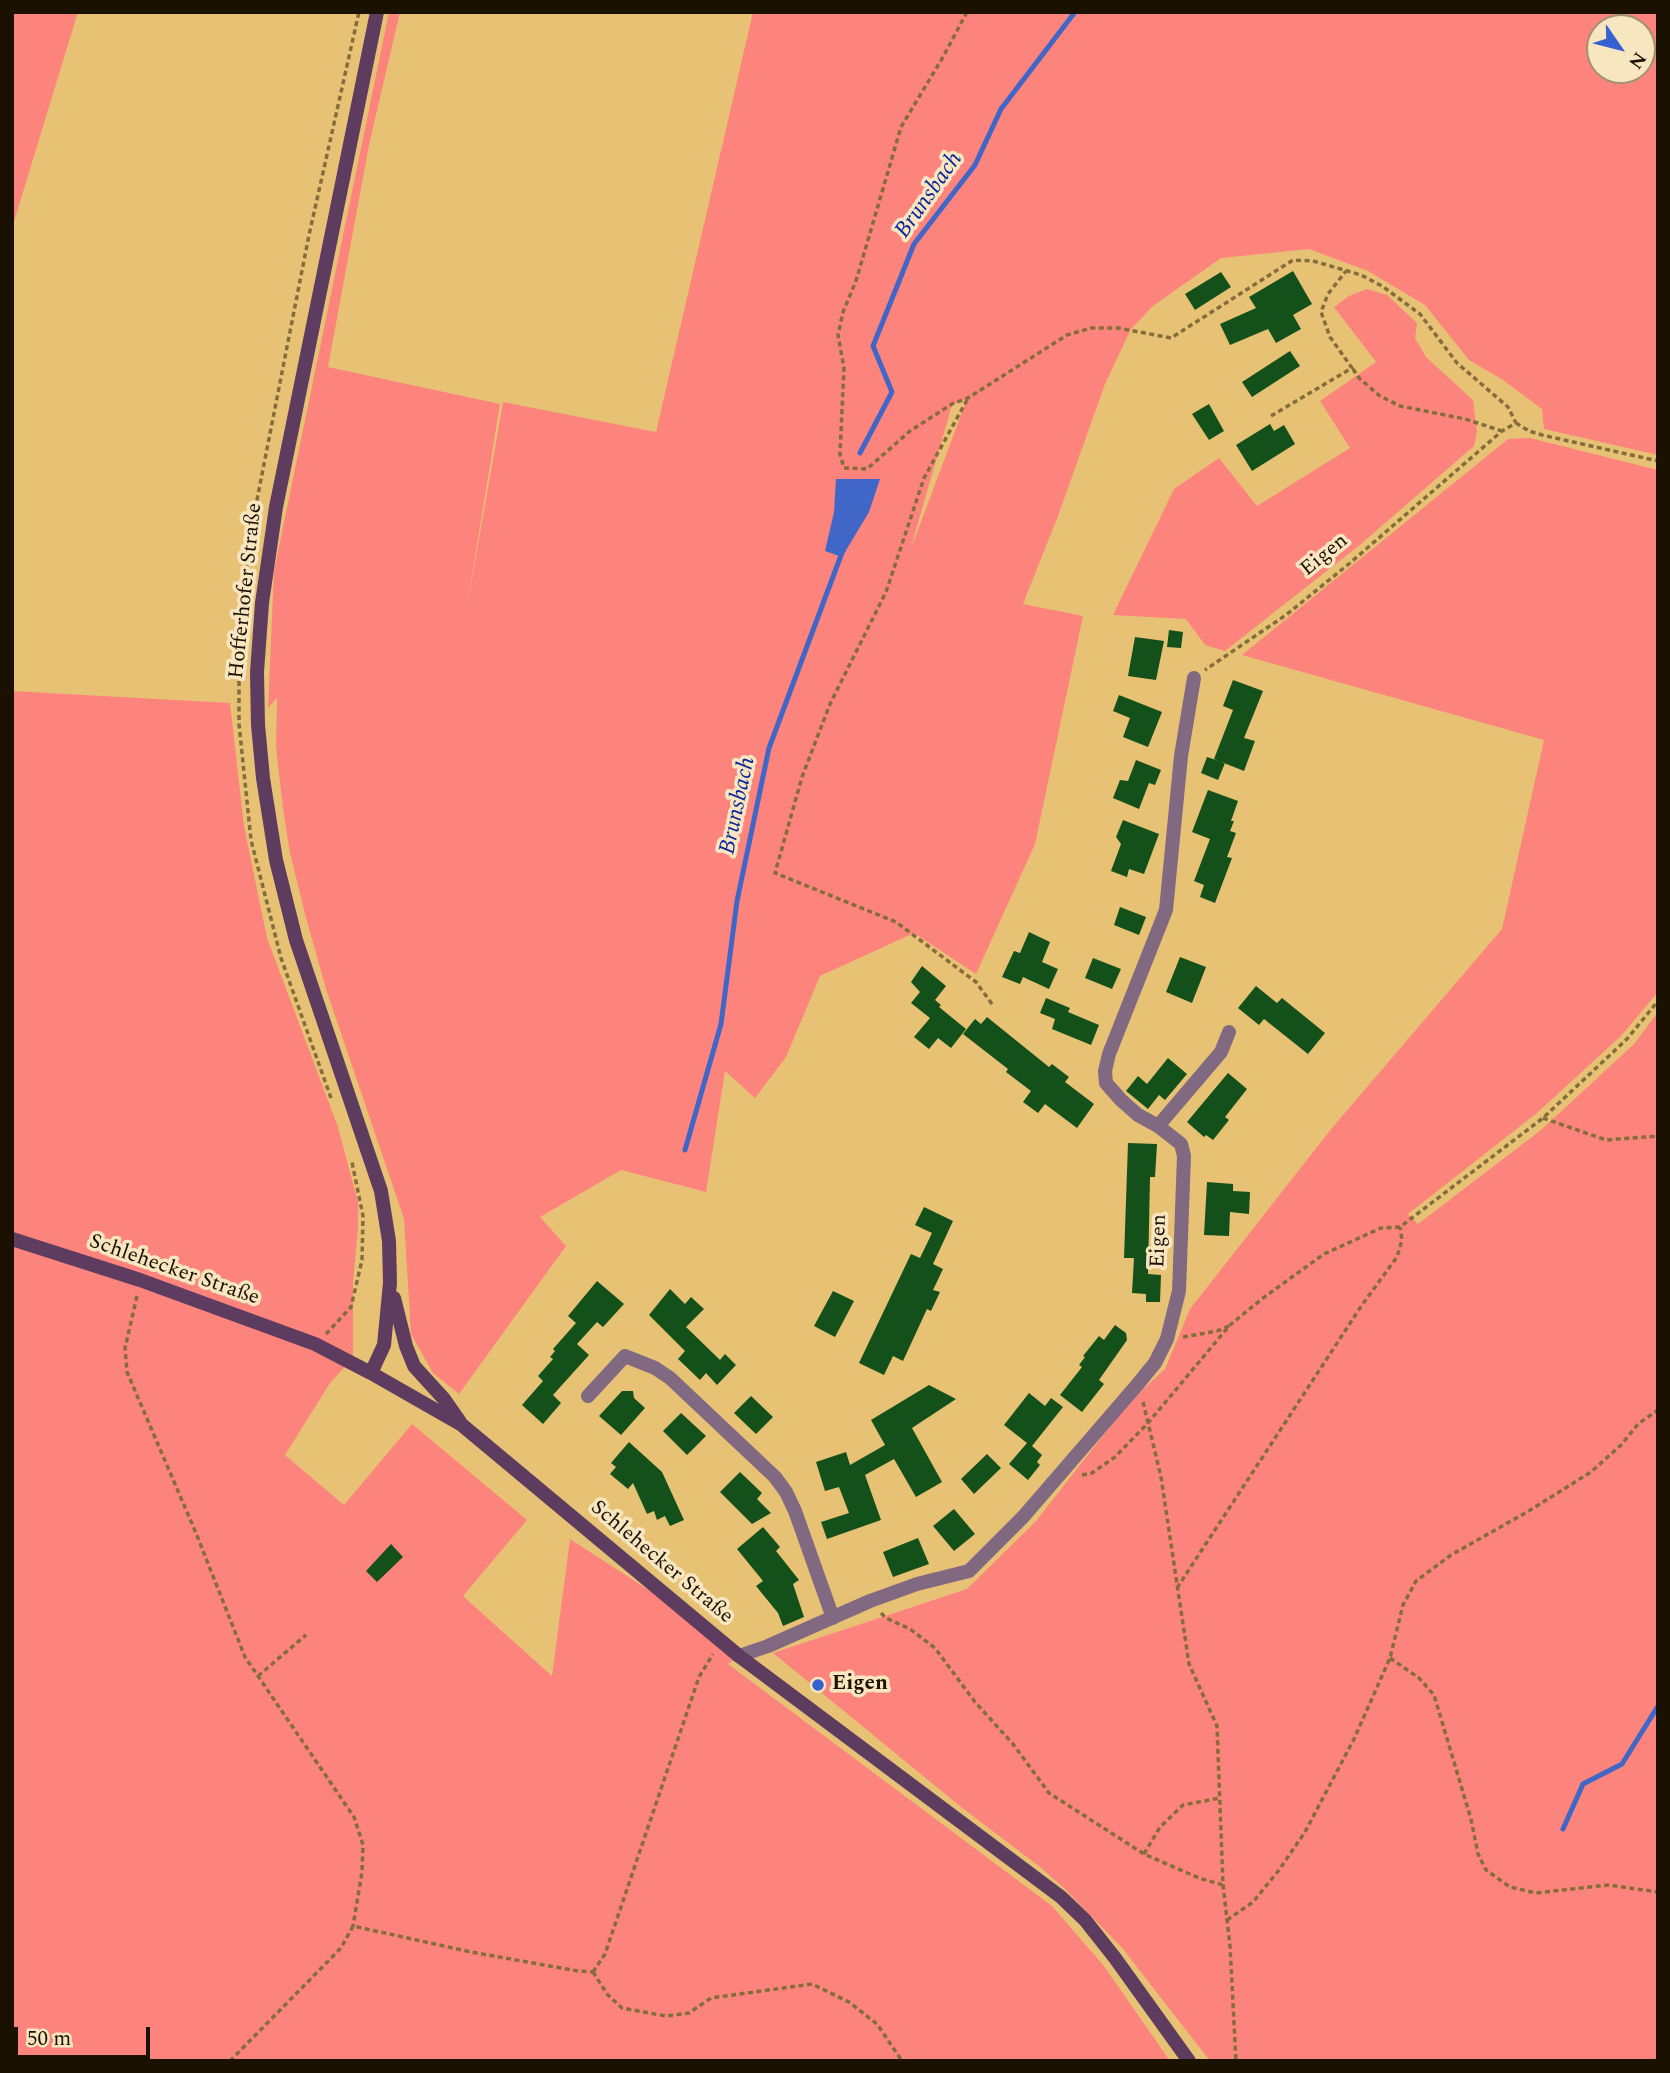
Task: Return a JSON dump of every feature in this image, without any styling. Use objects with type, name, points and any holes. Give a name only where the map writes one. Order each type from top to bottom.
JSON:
[{"type":"street","name":"Hofferhofer Straße","points":[[372,1373],[384,1345],[390,1283],[389,1241],[377,1173],[296,940],[281,883],[268,817],[258,706],[259,638],[276,507],[377,12]]},
{"type":"street","name":"Eigen","points":[[739,1656],[870,1601],[917,1584],[969,1571],[1023,1517],[1137,1385],[1155,1363],[1167,1339],[1179,1291],[1184,1156],[1181,1144],[1121,1100],[1106,1083],[1105,1071],[1108,1054],[1166,910],[1181,756],[1194,678]]},
{"type":"street","points":[[1158,1126],[1221,1052],[1229,1032]]},
{"type":"street","name":"Schlehecker Straße","points":[[12,1239],[140,1280],[315,1344],[372,1373],[462,1425],[739,1656],[1061,1897],[1085,1920],[1107,1948],[1189,2061]]},
{"type":"street","points":[[390,1283],[406,1346],[414,1366],[444,1399],[462,1425]]},
{"type":"street","points":[[588,1396],[625,1356],[655,1368],[670,1378],[775,1477],[786,1492],[833,1618]]},
{"type":"path","points":[[334,1107],[281,958],[251,840],[239,724],[239,627],[254,515],[309,235],[359,12]]},
{"type":"path","points":[[967,12],[901,127],[856,281],[843,312],[838,335],[844,368],[840,454],[844,468],[867,469],[910,431],[952,404],[968,398],[1067,335],[1091,328],[1131,329],[1171,338],[1293,260],[1313,261],[1361,275],[1382,286],[1420,314],[1457,363],[1508,407],[1516,423],[1536,433],[1658,461]]},
{"type":"path","points":[[1346,271],[1328,294],[1321,312],[1330,337],[1359,378],[1380,396],[1400,406],[1465,419],[1502,431]]},
{"type":"path","points":[[1271,416],[1352,368]]},
{"type":"path","points":[[968,398],[924,478],[886,592],[830,704],[802,777],[775,873],[896,922],[976,982],[992,1004]]},
{"type":"path","name":"Eigen","points":[[1194,678],[1286,615],[1361,554],[1502,431],[1516,423]]},
{"type":"path","points":[[1073,1477],[1092,1473],[1115,1457],[1148,1423],[1230,1325],[1263,1298],[1324,1254],[1381,1228],[1400,1227],[1543,1118],[1627,1039],[1658,1001]]},
{"type":"path","points":[[1543,1118],[1606,1140],[1658,1136]]},
{"type":"path","points":[[315,1344],[351,1307],[362,1259],[363,1216],[351,1157]]},
{"type":"path","points":[[1177,1588],[1362,1305],[1397,1257],[1402,1240],[1400,1227]]},
{"type":"path","points":[[140,1280],[125,1348],[127,1372],[196,1533],[245,1657],[354,1817],[363,1845],[362,1872],[353,1926],[341,1948],[230,2061]]},
{"type":"path","points":[[1167,1339],[1217,1331],[1230,1325]]},
{"type":"path","points":[[1137,1385],[1161,1477],[1189,1664],[1217,1727],[1223,1885],[1236,2061]]},
{"type":"path","points":[[1227,1920],[1252,1902],[1306,1832],[1348,1751],[1390,1658],[1403,1605],[1416,1581],[1451,1555],[1591,1472],[1621,1445],[1639,1424],[1658,1410]]},
{"type":"path","points":[[870,1601],[886,1618],[910,1629],[935,1648],[1049,1793],[1144,1854],[1199,1878],[1223,1885]]},
{"type":"path","points":[[258,1676],[306,1635]]},
{"type":"path","points":[[593,1972],[605,1954],[699,1677],[721,1641]]},
{"type":"path","points":[[1390,1658],[1419,1678],[1434,1695],[1471,1819],[1478,1854],[1486,1870],[1510,1887],[1536,1893],[1608,1885],[1658,1892]]},
{"type":"path","points":[[1144,1854],[1160,1827],[1182,1805],[1220,1798]]},
{"type":"path","points":[[353,1926],[471,1952],[578,1972],[593,1972]]},
{"type":"path","points":[[593,1972],[607,1994],[622,2007],[666,2016],[689,2013],[711,1998],[812,1984],[849,2002],[877,2024],[902,2061]]},
{"type":"shaded area","points":[[12,12],[78,12],[12,228]]},
{"type":"shaded area","points":[[389,12],[400,12],[369,145],[328,367],[500,404],[466,613],[503,402],[656,432],[753,12],[1658,12],[1658,455],[1544,429],[1542,409],[1503,380],[1469,360],[1425,305],[1368,271],[1309,249],[1221,258],[1153,306],[1131,329],[1105,384],[1023,604],[1083,616],[1035,844],[976,974],[914,933],[820,976],[786,1057],[755,1098],[725,1071],[706,1192],[621,1170],[540,1217],[566,1246],[459,1394],[433,1373],[411,1334],[404,1219],[326,989],[306,918],[290,853],[283,809],[276,747],[277,698],[268,708],[274,571]],"holes":[[[967,399],[913,543],[952,405]]]},
{"type":"shaded area","points":[[1367,289],[1387,295],[1417,323],[1415,338],[1426,357],[1473,400],[1477,432],[1474,446],[1361,544],[1225,651],[1205,645],[1186,619],[1113,615],[1174,489],[1219,458],[1257,506],[1350,448],[1320,401],[1376,362],[1334,307],[1349,296]]},
{"type":"shaded area","points":[[1530,438],[1658,470],[1658,992],[1621,1036],[1537,1113],[1408,1214],[1418,1224],[1541,1130],[1634,1044],[1658,1012],[1658,2061],[1210,2061],[1123,1949],[1066,1890],[773,1653],[967,1589],[1036,1521],[1130,1401],[1165,1369],[1190,1309],[1332,1128],[1502,929],[1544,740],[1242,655],[1508,439]]},
{"type":"shaded area","points":[[12,691],[230,703],[244,826],[267,938],[338,1127],[358,1202],[353,1283],[353,1358],[330,1383],[285,1455],[344,1505],[412,1424],[527,1520],[463,1596],[552,1676],[570,1539],[695,1620],[739,1656],[728,1664],[1052,1906],[1104,1966],[1170,2061],[12,2061]]},
{"type":"water","points":[[836,479],[880,479],[869,512],[842,557],[825,551],[834,512]]},
{"type":"building","points":[[1293,271],[1312,304],[1293,315],[1301,329],[1276,343],[1268,329],[1230,345],[1220,324],[1256,308],[1249,297]]},
{"type":"building","points":[[1221,272],[1231,287],[1195,310],[1185,294]]},
{"type":"building","points":[[1290,351],[1300,366],[1252,397],[1242,382]]},
{"type":"building","points":[[1209,404],[1224,431],[1209,440],[1192,414]]},
{"type":"building","points":[[1270,424],[1274,431],[1284,425],[1295,444],[1252,471],[1236,445]]},
{"type":"building","points":[[1169,630],[1183,632],[1181,648],[1167,647]]},
{"type":"building","points":[[1135,637],[1164,641],[1156,680],[1128,676]]},
{"type":"building","points":[[1233,680],[1263,691],[1244,738],[1255,741],[1244,771],[1214,759],[1233,710],[1223,706]]},
{"type":"building","points":[[1119,695],[1162,712],[1148,747],[1123,737],[1130,718],[1113,711]]},
{"type":"building","points":[[1207,757],[1225,763],[1218,780],[1201,773]]},
{"type":"building","points":[[1136,760],[1161,770],[1155,785],[1149,783],[1139,809],[1113,798],[1120,780],[1128,781]]},
{"type":"building","points":[[1208,790],[1238,801],[1230,831],[1236,833],[1227,857],[1232,858],[1215,903],[1200,897],[1204,885],[1194,881],[1210,839],[1192,832]]},
{"type":"building","points":[[1123,820],[1159,834],[1144,874],[1129,869],[1127,877],[1111,871],[1121,844],[1116,837]]},
{"type":"building","points":[[1120,907],[1146,917],[1139,935],[1114,925]]},
{"type":"building","points":[[1029,932],[1050,942],[1042,962],[1058,969],[1049,989],[1023,977],[1020,984],[1002,977],[1014,951],[1020,953]]},
{"type":"building","points":[[1180,957],[1206,967],[1192,1003],[1166,992]]},
{"type":"building","points":[[1093,958],[1121,969],[1112,989],[1085,978]]},
{"type":"building","points":[[922,966],[946,986],[935,1000],[941,1005],[939,1007],[966,1029],[951,1048],[938,1038],[929,1049],[914,1037],[930,1018],[911,1003],[920,992],[911,982]]},
{"type":"building","points":[[1256,986],[1277,1003],[1282,998],[1325,1033],[1308,1054],[1264,1019],[1259,1025],[1238,1008]]},
{"type":"building","points":[[1046,998],[1070,1008],[1068,1012],[1099,1025],[1091,1045],[1052,1029],[1055,1019],[1040,1013]]},
{"type":"building","points":[[987,1017],[1049,1067],[1052,1064],[1069,1077],[1065,1082],[1094,1104],[1077,1128],[1045,1104],[1038,1113],[1023,1102],[1031,1091],[963,1034],[975,1019],[981,1024]]},
{"type":"building","points":[[1168,1058],[1187,1074],[1165,1100],[1159,1095],[1148,1109],[1126,1091],[1138,1076],[1147,1084]]},
{"type":"building","points":[[1228,1073],[1247,1089],[1225,1117],[1229,1120],[1213,1140],[1206,1135],[1204,1137],[1187,1122]]},
{"type":"building","points":[[1128,1143],[1157,1144],[1155,1177],[1150,1177],[1148,1274],[1161,1275],[1160,1302],[1146,1302],[1146,1294],[1132,1293],[1134,1258],[1124,1258]]},
{"type":"building","points":[[1207,1182],[1233,1184],[1233,1191],[1250,1192],[1249,1214],[1230,1212],[1229,1236],[1204,1235]]},
{"type":"building","points":[[924,1207],[953,1221],[933,1264],[943,1269],[933,1290],[940,1292],[931,1311],[927,1309],[903,1361],[893,1356],[884,1375],[859,1363],[911,1254],[920,1258],[932,1233],[915,1225]]},
{"type":"building","points":[[597,1281],[624,1304],[603,1327],[597,1322],[577,1344],[589,1355],[553,1395],[561,1403],[543,1424],[522,1405],[543,1381],[538,1376],[553,1359],[550,1357],[555,1351],[553,1349],[576,1323],[568,1316]]},
{"type":"building","points":[[670,1289],[685,1304],[691,1297],[704,1309],[686,1327],[720,1360],[725,1354],[736,1365],[717,1385],[706,1373],[700,1380],[678,1359],[685,1351],[649,1315]]},
{"type":"building","points":[[833,1291],[854,1301],[835,1337],[814,1326]]},
{"type":"building","points":[[1115,1325],[1126,1333],[1127,1340],[1099,1380],[1104,1384],[1082,1412],[1060,1395],[1082,1367],[1079,1365],[1085,1357],[1083,1356],[1099,1336],[1104,1340]]},
{"type":"building","points":[[929,1385],[956,1399],[912,1428],[942,1482],[916,1497],[894,1459],[865,1475],[881,1520],[827,1539],[821,1522],[849,1513],[839,1487],[825,1491],[816,1462],[846,1452],[850,1465],[885,1445],[871,1420]]},
{"type":"building","points":[[622,1391],[633,1391],[634,1398],[645,1408],[621,1435],[599,1416]]},
{"type":"building","points":[[1029,1393],[1045,1406],[1051,1398],[1063,1407],[1032,1446],[1042,1455],[1037,1462],[1040,1465],[1028,1480],[1009,1464],[1027,1443],[1004,1425]]},
{"type":"building","points":[[751,1396],[773,1417],[756,1434],[734,1413]]},
{"type":"building","points":[[681,1413],[706,1436],[687,1455],[663,1431]]},
{"type":"building","points":[[629,1442],[662,1472],[684,1520],[670,1526],[665,1516],[657,1520],[654,1511],[647,1514],[633,1483],[628,1489],[610,1474],[616,1467],[611,1463]]},
{"type":"building","points":[[987,1454],[1001,1468],[974,1494],[961,1479]]},
{"type":"building","points":[[740,1472],[762,1493],[757,1499],[771,1513],[752,1524],[720,1492]]},
{"type":"building","points":[[954,1509],[975,1534],[954,1551],[933,1526]]},
{"type":"building","points":[[763,1527],[780,1547],[776,1551],[799,1580],[793,1584],[804,1617],[783,1626],[778,1613],[756,1586],[763,1581],[737,1549]]},
{"type":"building","points":[[918,1538],[929,1564],[893,1577],[883,1552]]},
{"type":"building","points":[[391,1544],[403,1557],[377,1582],[366,1571]]},
{"type":"waterway","name":"Brunsbach","points":[[860,453],[892,392],[873,346],[914,244],[975,165],[1001,109],[1075,12]]},
{"type":"waterway","name":"Brunsbach","points":[[685,1150],[721,1024],[737,901],[769,748],[843,550]]},
{"type":"waterway","points":[[1563,1829],[1583,1784],[1622,1764],[1658,1706]]},
{"type":"place","name":"Eigen","points":[[818,1685]]}]
